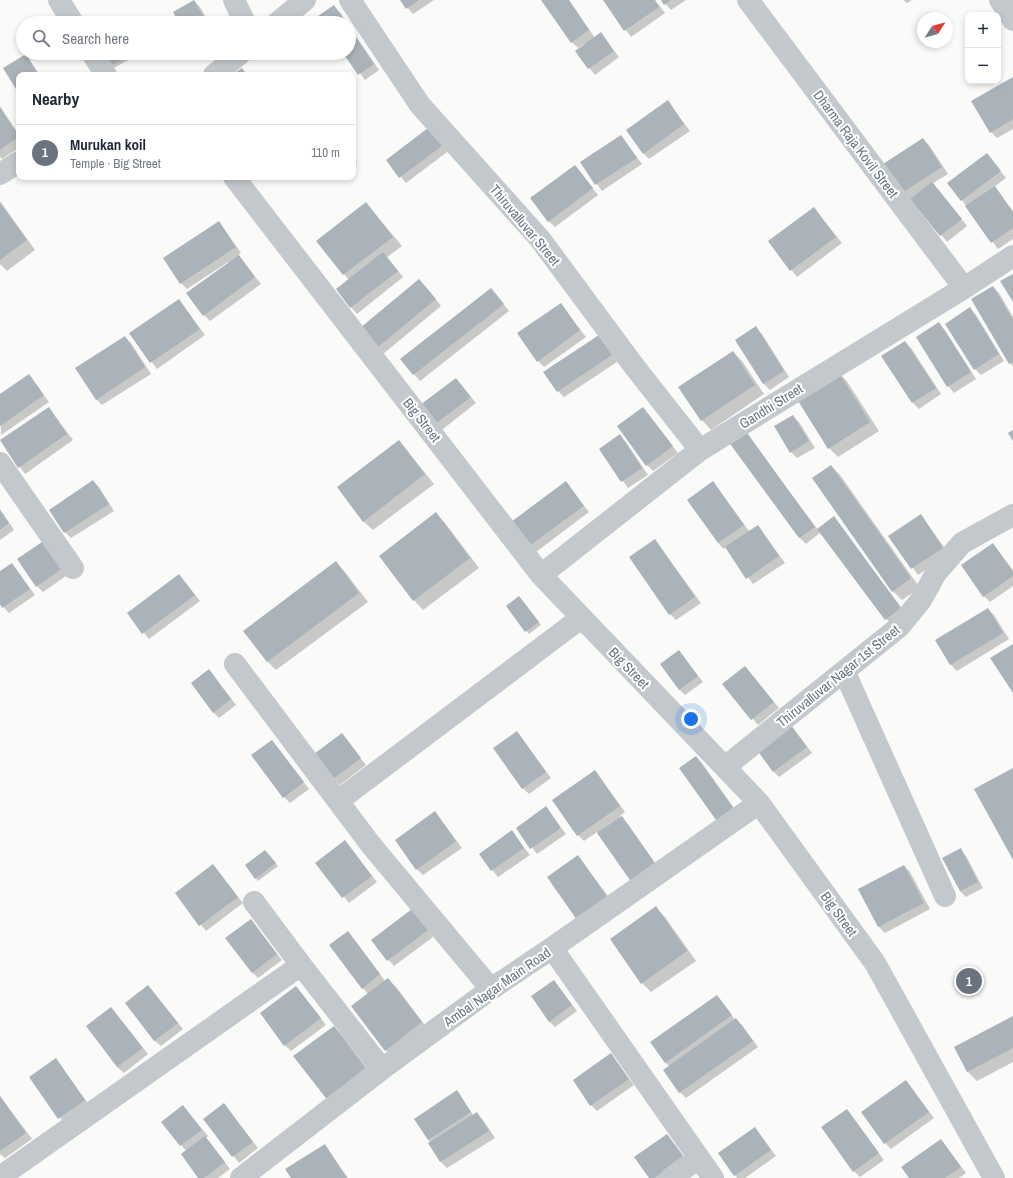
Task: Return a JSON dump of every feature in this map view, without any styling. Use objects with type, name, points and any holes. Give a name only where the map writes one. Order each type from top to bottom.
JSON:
[{"type":"street","points":[[59,0],[69,16]]},
{"type":"street","points":[[234,0],[242,16]]},
{"type":"street","points":[[286,16],[305,0]]},
{"type":"street","name":"Thiruvalluvar Street","points":[[350,0],[420,106],[540,238],[634,366],[700,450]]},
{"type":"street","name":"Dharma Raja Kovil Street","points":[[748,0],[964,288]]},
{"type":"street","points":[[1000,0],[1013,20]]},
{"type":"street","points":[[96,60],[104,72]]},
{"type":"street","points":[[218,72],[232,60]]},
{"type":"street","points":[[0,174],[16,164]]},
{"type":"street","name":"Big Street","points":[[236,180],[541,575],[759,803],[875,963],[994,1178]]},
{"type":"street","name":"Gandhi Street","points":[[541,575],[700,450],[964,288],[1013,256]]},
{"type":"street","points":[[0,463],[73,568]]},
{"type":"street","name":"Thiruvalluvar Nagar 1st Street","points":[[725,767],[845,673],[900,627],[921,600],[936,573],[962,543],[1013,515]]},
{"type":"street","points":[[338,801],[581,618]]},
{"type":"street","points":[[235,664],[371,845],[491,989]]},
{"type":"street","points":[[845,673],[945,896]]},
{"type":"street","name":"Ambal Nagar Main Road","points":[[241,1178],[382,1068],[491,989],[759,803]]},
{"type":"street","points":[[254,902],[300,965],[382,1068]]},
{"type":"street","points":[[552,948],[713,1178]]},
{"type":"street","points":[[0,1177],[300,965]]},
{"type":"street","points":[[671,1178],[699,1158]]},
{"type":"building","points":[[194,0],[203,16],[175,16],[173,12]]},
{"type":"building","points":[[400,0],[419,0],[406,9]]},
{"type":"building","points":[[541,0],[569,0],[589,30],[571,43]]},
{"type":"building","points":[[603,0],[655,0],[659,7],[624,31]]},
{"type":"building","points":[[661,0],[671,0],[664,5]]},
{"type":"building","points":[[334,5],[341,16],[318,16]]},
{"type":"building","points":[[601,32],[614,51],[588,69],[575,51]]},
{"type":"building","points":[[356,37],[374,64],[358,75],[348,60],[356,60]]},
{"type":"building","points":[[16,60],[30,60],[37,72],[16,72],[16,89],[3,68]]},
{"type":"building","points":[[105,60],[121,60],[109,67]]},
{"type":"building","points":[[242,68],[245,72],[236,72]]},
{"type":"building","points":[[1013,77],[1013,119],[990,133],[971,101]]},
{"type":"building","points":[[668,100],[684,124],[643,154],[626,130]]},
{"type":"building","points":[[0,108],[16,132],[16,138],[0,150]]},
{"type":"building","points":[[428,128],[442,146],[399,178],[386,160]]},
{"type":"building","points":[[621,135],[637,158],[595,185],[580,162]]},
{"type":"building","points":[[923,138],[942,167],[902,193],[883,164]]},
{"type":"building","points":[[987,153],[1001,171],[961,201],[947,183]]},
{"type":"building","points":[[575,165],[593,188],[548,222],[530,198]]},
{"type":"building","points":[[932,182],[962,219],[940,236],[910,199]]},
{"type":"building","points":[[995,186],[1013,212],[1013,228],[991,243],[965,206]]},
{"type":"building","points":[[366,202],[393,237],[343,275],[316,241]]},
{"type":"building","points":[[0,203],[27,240],[0,260]]},
{"type":"building","points":[[814,207],[836,237],[790,271],[768,241]]},
{"type":"building","points":[[219,221],[236,247],[180,284],[163,258]]},
{"type":"building","points":[[383,252],[398,271],[350,308],[336,289]]},
{"type":"building","points":[[239,255],[255,277],[203,316],[186,293]]},
{"type":"building","points":[[1013,274],[1013,302],[1000,281]]},
{"type":"building","points":[[419,279],[436,299],[377,348],[360,328]]},
{"type":"building","points":[[993,286],[1013,320],[1013,362],[1009,364],[971,299]]},
{"type":"building","points":[[491,288],[504,304],[413,375],[400,359]]},
{"type":"building","points":[[179,299],[200,329],[150,363],[129,333]]},
{"type":"building","points":[[561,303],[580,330],[537,362],[517,333]]},
{"type":"building","points":[[970,307],[999,354],[974,370],[945,324]]},
{"type":"building","points":[[939,322],[971,372],[947,387],[916,337]]},
{"type":"building","points":[[756,326],[784,371],[763,384],[735,340]]},
{"type":"building","points":[[599,335],[612,355],[557,392],[543,372]]},
{"type":"building","points":[[125,336],[145,367],[96,400],[75,368]]},
{"type":"building","points":[[905,341],[936,388],[912,403],[881,356]]},
{"type":"building","points":[[733,351],[755,385],[701,421],[678,387]]},
{"type":"building","points":[[837,370],[870,422],[828,449],[795,396]]},
{"type":"building","points":[[29,374],[44,395],[0,426],[0,394]]},
{"type":"building","points":[[456,378],[471,397],[431,427],[416,408]]},
{"type":"building","points":[[49,407],[67,434],[18,468],[0,440]]},
{"type":"building","points":[[643,407],[673,446],[646,466],[617,426]]},
{"type":"building","points":[[793,415],[809,441],[790,453],[774,426]]},
{"type":"building","points":[[745,430],[815,527],[799,538],[728,441]]},
{"type":"building","points":[[1013,430],[1013,441],[1008,433]]},
{"type":"building","points":[[620,434],[642,468],[621,482],[599,449]]},
{"type":"building","points":[[399,440],[425,474],[363,522],[337,487]]},
{"type":"building","points":[[831,465],[911,578],[892,592],[812,478]]},
{"type":"building","points":[[93,480],[109,504],[64,533],[49,510]]},
{"type":"building","points":[[566,481],[584,506],[529,546],[511,522]]},
{"type":"building","points":[[713,481],[744,525],[718,543],[687,500]]},
{"type":"building","points":[[0,510],[9,523],[0,530]]},
{"type":"building","points":[[436,512],[470,558],[413,601],[379,556]]},
{"type":"building","points":[[921,514],[943,548],[911,569],[888,536]]},
{"type":"building","points":[[834,516],[901,608],[885,620],[817,529]]},
{"type":"building","points":[[758,525],[779,556],[746,579],[725,547]]},
{"type":"building","points":[[655,539],[695,597],[669,615],[629,557]]},
{"type":"building","points":[[45,540],[64,567],[36,587],[17,559]]},
{"type":"building","points":[[993,543],[1013,572],[1013,576],[983,597],[961,565]]},
{"type":"building","points":[[336,561],[359,593],[267,662],[243,631]]},
{"type":"building","points":[[12,563],[30,589],[2,608],[0,604],[0,571]]},
{"type":"building","points":[[179,574],[195,595],[142,634],[127,613]]},
{"type":"building","points":[[519,596],[539,622],[525,632],[506,606]]},
{"type":"building","points":[[988,608],[1003,633],[950,665],[935,640]]},
{"type":"building","points":[[1013,644],[1013,693],[990,658]]},
{"type":"building","points":[[679,650],[698,676],[679,690],[660,664]]},
{"type":"building","points":[[745,666],[774,702],[751,720],[722,684]]},
{"type":"building","points":[[209,669],[231,699],[213,713],[191,683]]},
{"type":"building","points":[[791,725],[807,747],[773,772],[757,750]]},
{"type":"building","points":[[517,731],[546,772],[522,789],[493,748]]},
{"type":"building","points":[[342,733],[361,758],[333,779],[314,754]]},
{"type":"building","points":[[272,740],[304,782],[283,798],[251,755]]},
{"type":"building","points":[[696,756],[738,815],[721,827],[679,768]]},
{"type":"building","points":[[1013,768],[1013,860],[974,789]]},
{"type":"building","points":[[595,770],[620,806],[577,836],[552,800]]},
{"type":"building","points":[[546,806],[561,828],[530,849],[516,828]]},
{"type":"building","points":[[435,811],[456,841],[416,870],[395,840]]},
{"type":"building","points":[[622,816],[657,866],[632,883],[597,833]]},
{"type":"building","points":[[512,830],[524,848],[491,871],[479,854]]},
{"type":"building","points":[[345,840],[372,876],[342,898],[315,863]]},
{"type":"building","points":[[961,848],[978,882],[960,891],[942,858]]},
{"type":"building","points":[[265,850],[276,863],[255,879],[245,865]]},
{"type":"building","points":[[578,855],[608,898],[577,920],[547,877]]},
{"type":"building","points":[[213,864],[238,897],[199,926],[175,893]]},
{"type":"building","points":[[904,865],[924,903],[878,927],[858,889]]},
{"type":"building","points":[[656,906],[687,951],[641,984],[610,939]]},
{"type":"building","points":[[412,909],[428,930],[387,961],[371,940]]},
{"type":"building","points":[[251,919],[277,954],[252,973],[225,938]]},
{"type":"building","points":[[348,931],[380,974],[362,989],[329,945]]},
{"type":"building","points":[[388,978],[422,1022],[385,1051],[351,1006]]},
{"type":"building","points":[[554,980],[572,1005],[549,1022],[531,996]]},
{"type":"building","points":[[148,985],[178,1023],[154,1041],[125,1003]]},
{"type":"building","points":[[296,986],[321,1018],[284,1046],[260,1013]]},
{"type":"building","points":[[717,995],[732,1015],[665,1063],[650,1042]]},
{"type":"building","points":[[111,1007],[143,1048],[117,1067],[86,1026]]},
{"type":"building","points":[[1013,1016],[1013,1048],[967,1072],[954,1047]]},
{"type":"building","points":[[736,1018],[753,1041],[679,1093],[663,1070]]},
{"type":"building","points":[[334,1026],[368,1072],[329,1102],[293,1056]]},
{"type":"building","points":[[611,1053],[629,1079],[590,1106],[573,1080]]},
{"type":"building","points":[[56,1058],[85,1100],[58,1119],[29,1077]]},
{"type":"building","points":[[906,1080],[929,1112],[884,1144],[861,1112]]},
{"type":"building","points":[[457,1090],[471,1112],[428,1140],[414,1119]]},
{"type":"building","points":[[0,1096],[26,1133],[0,1151]]},
{"type":"building","points":[[224,1103],[253,1142],[232,1157],[203,1119]]},
{"type":"building","points":[[183,1105],[202,1130],[180,1146],[161,1122]]},
{"type":"building","points":[[847,1109],[879,1153],[853,1172],[821,1127]]},
{"type":"building","points":[[477,1112],[489,1131],[440,1162],[428,1143]]},
{"type":"building","points":[[755,1127],[771,1150],[734,1176],[718,1153]]},
{"type":"building","points":[[667,1134],[684,1157],[654,1178],[649,1178],[634,1157]]},
{"type":"building","points":[[205,1136],[225,1162],[204,1178],[198,1178],[181,1154]]},
{"type":"building","points":[[941,1139],[961,1167],[945,1178],[909,1178],[901,1167]]},
{"type":"building","points":[[325,1144],[347,1178],[291,1178],[285,1169]]},
{"type":"place","name":"Murukan koil","points":[[969,981]]}]
